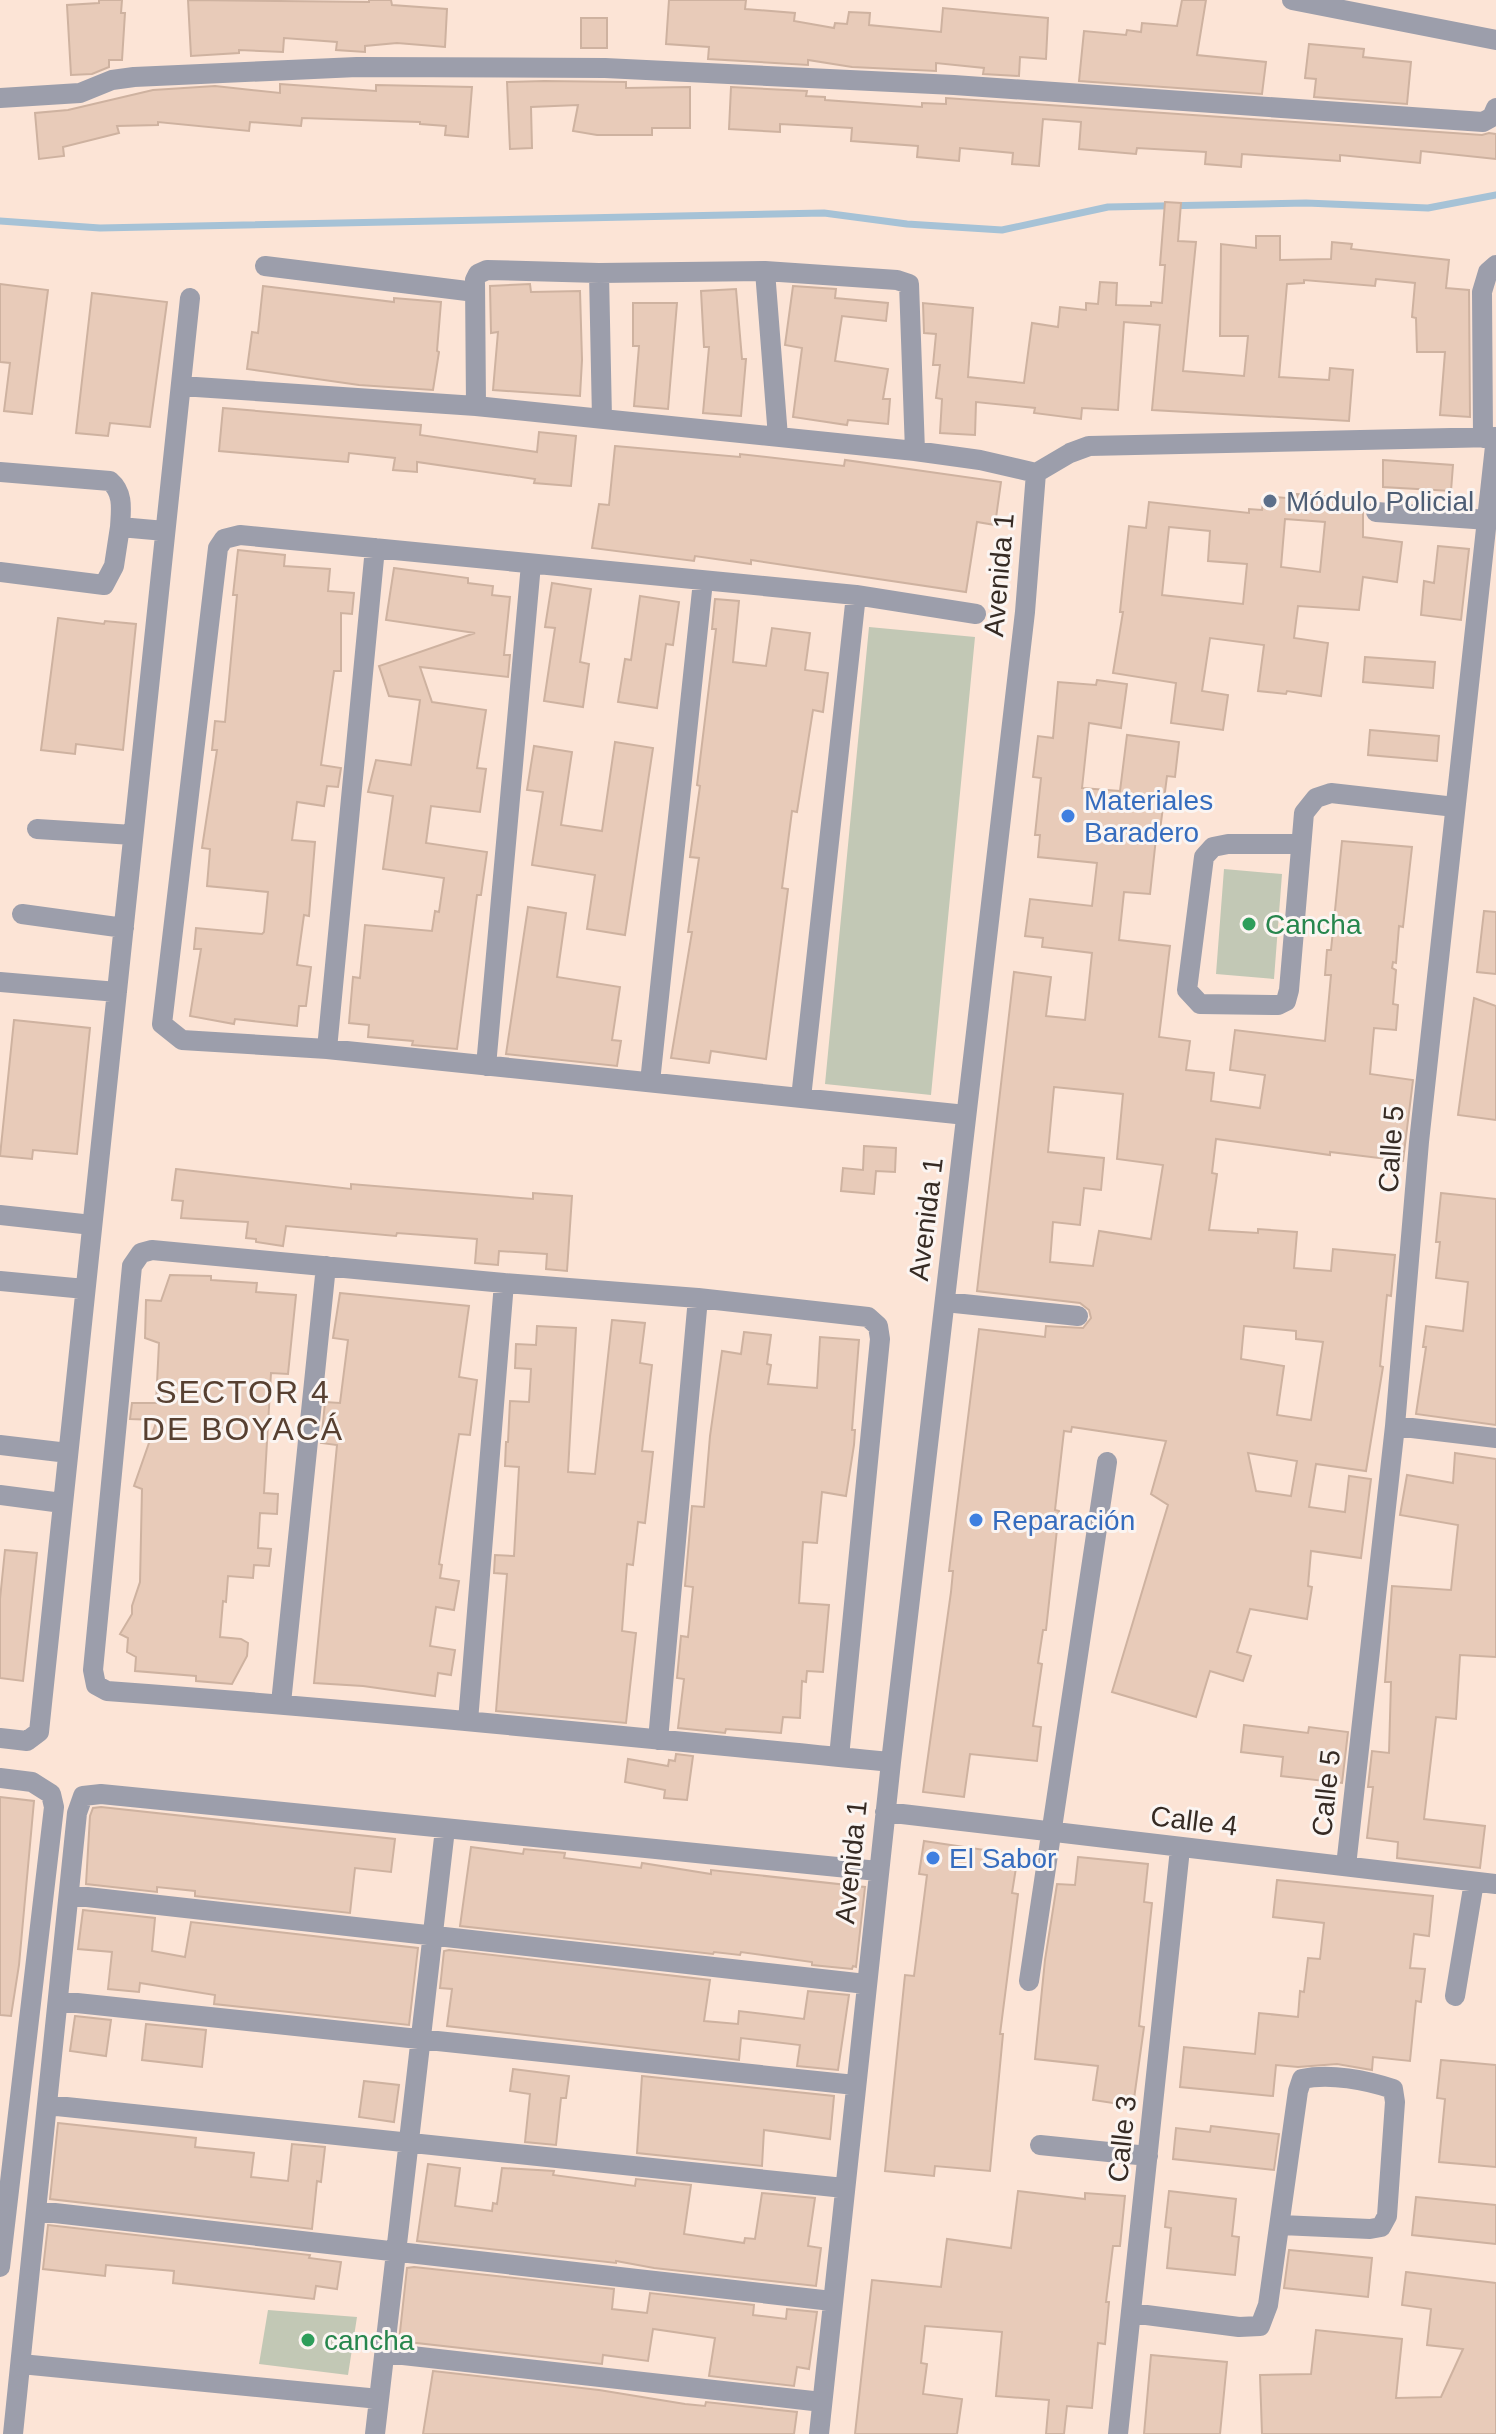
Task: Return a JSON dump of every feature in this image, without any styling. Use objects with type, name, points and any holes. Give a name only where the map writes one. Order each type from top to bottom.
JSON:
[{"type":"street","points":[[1292,0],[1496,40]]},
{"type":"street","points":[[0,98],[80,93],[112,80],[134,77],[357,67],[590,68],[954,85],[1483,122],[1492,117],[1496,108]]},
{"type":"street","name":"Calle 5","points":[[1346,1866],[1395,1426],[1419,1142],[1455,807],[1486,632],[1490,438],[1482,292],[1488,272],[1496,265]]},
{"type":"street","points":[[265,266],[475,292]]},
{"type":"street","points":[[476,406],[475,292],[478,274],[487,270],[599,273],[765,271],[897,280],[909,284],[915,451]]},
{"type":"street","points":[[765,271],[778,437]]},
{"type":"street","points":[[599,273],[602,419]]},
{"type":"street","points":[[0,1738],[27,1741],[39,1732],[190,298]]},
{"type":"street","points":[[181,386],[476,406],[915,451],[980,460],[1036,473],[1089,446],[1490,438]]},
{"type":"street","points":[[0,472],[110,481],[118,487],[121,498],[114,566],[104,585],[0,572]]},
{"type":"street","name":"Avenida 1","points":[[819,2434],[878,1871],[1025,612],[1036,473]]},
{"type":"street","points":[[1376,512],[1488,520]]},
{"type":"street","points":[[120,527],[165,531]]},
{"type":"street","points":[[966,1115],[327,1049],[182,1040],[162,1024],[218,548],[224,539],[240,535],[856,595],[976,614]]},
{"type":"street","points":[[327,1049],[375,548]]},
{"type":"street","points":[[486,1066],[531,564]]},
{"type":"street","points":[[650,1082],[703,581]]},
{"type":"street","points":[[801,1098],[856,595]]},
{"type":"street","points":[[1301,844],[1228,844],[1213,847],[1204,857],[1187,990],[1200,1004],[1278,1005],[1286,1001],[1304,813],[1316,798],[1331,793],[1455,807]]},
{"type":"street","points":[[37,829],[133,835]]},
{"type":"street","points":[[22,914],[124,928]]},
{"type":"street","points":[[0,982],[117,992]]},
{"type":"street","points":[[0,1215],[92,1225]]},
{"type":"street","points":[[839,1757],[878,1355],[878,1326],[868,1317],[698,1298],[152,1250],[141,1253],[132,1266],[93,1670],[96,1685],[107,1691],[281,1703],[658,1740],[891,1762]]},
{"type":"street","points":[[281,1703],[326,1266]]},
{"type":"street","points":[[0,1281],[85,1289]]},
{"type":"street","points":[[468,1721],[504,1283]]},
{"type":"street","points":[[658,1740],[698,1298]]},
{"type":"street","points":[[945,1302],[1078,1316]]},
{"type":"street","points":[[1395,1426],[1496,1438]]},
{"type":"street","points":[[0,1445],[68,1453]]},
{"type":"street","points":[[1029,1981],[1107,1462]]},
{"type":"street","points":[[0,1495],[62,1503]]},
{"type":"street","points":[[0,1778],[32,1782],[51,1794],[54,1807],[9,2117],[0,2267]]},
{"type":"street","points":[[13,2434],[77,1813],[83,1796],[101,1794],[878,1871]]},
{"type":"street","name":"Calle 4","points":[[885,1812],[1496,1884]]},
{"type":"street","points":[[375,2434],[445,1829]]},
{"type":"street","name":"Calle 3","points":[[1118,2434],[1180,1849]]},
{"type":"street","points":[[1455,1996],[1474,1882]]},
{"type":"street","points":[[69,1895],[866,1984]]},
{"type":"street","points":[[58,2001],[855,2085]]},
{"type":"street","points":[[1131,2313],[1239,2327],[1260,2326],[1268,2305],[1302,2079],[1317,2076],[1379,2084],[1393,2089],[1395,2102],[1387,2216],[1381,2227],[1281,2225]]},
{"type":"street","points":[[47,2105],[844,2188]]},
{"type":"street","points":[[1040,2145],[1148,2156]]},
{"type":"street","points":[[37,2211],[832,2301]]},
{"type":"street","points":[[385,2353],[822,2402]]},
{"type":"street","points":[[21,2364],[379,2399]]},
{"type":"green space","points":[[869,627],[975,637],[931,1095],[825,1084]]},
{"type":"green space","name":"Cancha","points":[[1224,869],[1282,874],[1274,979],[1216,974]]},
{"type":"green space","name":"cancha","points":[[268,2310],[357,2317],[348,2375],[259,2364]]},
{"type":"building","points":[[99,0],[122,0],[121,13],[125,13],[122,60],[109,60],[109,67],[92,74],[71,75],[67,5],[99,3]]},
{"type":"building","points":[[188,0],[391,0],[392,5],[447,9],[445,47],[397,43],[365,46],[365,52],[336,50],[337,42],[284,38],[283,52],[239,50],[239,53],[191,56]]},
{"type":"building","points":[[669,0],[746,0],[745,9],[795,13],[794,21],[834,28],[835,23],[847,24],[849,12],[870,13],[869,25],[941,32],[943,8],[1048,18],[1046,59],[1020,57],[1019,76],[983,74],[984,68],[936,63],[936,71],[852,67],[808,60],[808,65],[708,59],[709,47],[666,44]]},
{"type":"building","points":[[1182,0],[1206,0],[1197,55],[1266,62],[1262,94],[1079,81],[1084,31],[1126,35],[1127,30],[1141,32],[1142,23],[1177,26]]},
{"type":"building","points":[[581,18],[607,18],[607,48],[581,48]]},
{"type":"building","points":[[1309,44],[1364,49],[1363,57],[1411,62],[1407,104],[1314,97],[1316,79],[1305,78]]},
{"type":"building","points":[[507,82],[626,82],[626,88],[690,87],[690,128],[652,128],[652,135],[597,135],[573,131],[578,105],[531,107],[532,148],[510,149]]},
{"type":"building","points":[[280,84],[376,91],[376,85],[472,87],[468,137],[445,135],[446,126],[420,122],[302,118],[301,126],[250,122],[249,131],[158,122],[158,125],[117,126],[119,133],[63,147],[64,156],[39,159],[35,113],[68,110],[153,90],[215,86],[280,93]]},
{"type":"building","points":[[731,87],[807,91],[806,96],[825,97],[825,100],[922,107],[922,103],[946,104],[946,98],[1482,135],[1489,133],[1496,134],[1496,159],[1421,151],[1420,163],[1340,155],[1340,161],[1242,154],[1241,167],[1205,164],[1206,152],[1137,148],[1136,154],[1079,149],[1081,122],[1043,119],[1039,166],[1012,164],[1013,153],[960,148],[959,161],[917,157],[918,146],[851,141],[852,128],[780,124],[780,132],[729,129]]},
{"type":"building","points":[[1165,202],[1181,203],[1178,241],[1196,242],[1183,371],[1244,376],[1248,336],[1220,336],[1221,244],[1256,248],[1256,236],[1280,236],[1280,260],[1331,259],[1332,242],[1352,244],[1351,249],[1449,260],[1446,288],[1469,290],[1470,417],[1440,415],[1445,352],[1417,352],[1416,318],[1412,317],[1415,283],[1376,279],[1375,286],[1304,280],[1304,283],[1287,284],[1279,377],[1329,380],[1330,368],[1353,370],[1349,421],[1152,410],[1160,325],[1124,322],[1118,410],[1082,408],[1081,419],[1034,413],[1035,408],[976,402],[975,435],[940,433],[942,399],[936,398],[940,365],[933,365],[936,334],[924,333],[923,303],[973,308],[968,377],[1024,383],[1032,323],[1058,327],[1060,307],[1086,310],[1086,303],[1098,304],[1100,282],[1117,283],[1116,305],[1151,306],[1151,302],[1162,303],[1165,265],[1160,265]]},
{"type":"building","points":[[0,284],[48,290],[32,414],[4,411],[10,363],[0,362]]},
{"type":"building","points":[[530,284],[531,292],[580,291],[580,396],[493,390],[498,332],[491,333],[490,286]]},
{"type":"building","points":[[263,286],[394,302],[394,298],[441,302],[439,352],[433,390],[359,385],[247,369],[252,332],[258,333]]},
{"type":"building","points":[[793,286],[836,289],[835,298],[888,303],[886,321],[842,316],[835,361],[888,369],[883,399],[890,399],[888,424],[848,420],[847,425],[793,417],[802,348],[785,345]]},
{"type":"building","points":[[736,289],[742,359],[746,359],[741,416],[703,413],[709,347],[704,347],[701,291]]},
{"type":"building","points":[[92,293],[167,302],[150,427],[110,423],[108,436],[76,433]]},
{"type":"building","points":[[633,303],[677,303],[668,409],[634,406],[639,346],[633,346]]},
{"type":"building","points":[[223,408],[421,425],[420,435],[537,452],[539,432],[576,436],[571,486],[534,483],[535,479],[417,462],[417,472],[393,470],[395,458],[349,453],[348,462],[219,451]]},
{"type":"building","points":[[615,446],[740,457],[740,454],[844,466],[845,460],[1001,482],[995,525],[977,522],[966,592],[751,560],[751,564],[695,556],[694,561],[592,548],[599,504],[609,505]]},
{"type":"building","points":[[1383,460],[1453,465],[1451,491],[1383,487]]},
{"type":"building","points":[[1297,494],[1367,500],[1363,510],[1363,537],[1402,542],[1397,582],[1363,577],[1359,610],[1298,606],[1294,638],[1328,643],[1321,696],[1258,691],[1264,645],[1210,638],[1202,691],[1228,695],[1223,730],[1171,723],[1176,683],[1113,673],[1123,612],[1120,612],[1129,526],[1146,528],[1149,502],[1249,513],[1249,509],[1262,510],[1264,496],[1297,499]],"holes":[[[1285,519],[1325,522],[1320,572],[1281,567]],[[1169,527],[1210,531],[1208,561],[1247,564],[1243,604],[1162,595]]]},
{"type":"building","points":[[1438,546],[1469,549],[1461,620],[1421,615],[1424,581],[1434,583]]},
{"type":"building","points":[[238,550],[285,555],[284,566],[330,569],[328,591],[354,593],[352,614],[341,613],[341,671],[334,671],[321,765],[341,768],[338,787],[327,786],[324,806],[297,802],[292,840],[315,842],[309,916],[304,915],[297,965],[311,967],[306,1006],[299,1006],[297,1026],[235,1019],[234,1024],[190,1016],[201,949],[194,949],[196,928],[264,932],[268,892],[207,886],[210,849],[202,848],[217,750],[212,750],[215,721],[225,722]]},
{"type":"building","points":[[394,568],[468,578],[468,583],[493,586],[492,595],[510,597],[504,655],[510,655],[508,677],[420,667],[432,702],[486,710],[477,768],[486,769],[480,812],[431,806],[426,843],[487,852],[481,895],[477,895],[457,1049],[368,1037],[369,1025],[349,1023],[353,977],[360,978],[365,925],[432,931],[435,911],[439,912],[444,878],[383,869],[393,796],[368,792],[376,760],[411,765],[420,700],[389,696],[379,666],[475,633],[386,620]]},
{"type":"building","points":[[552,583],[591,589],[580,662],[589,664],[583,707],[544,701],[555,628],[545,627]]},
{"type":"building","points":[[640,596],[679,602],[673,645],[666,644],[657,708],[618,702],[625,659],[631,660]]},
{"type":"building","points":[[715,599],[739,601],[733,662],[766,666],[772,628],[810,633],[805,670],[828,673],[823,712],[813,710],[797,812],[792,811],[782,888],[788,889],[766,1059],[711,1051],[709,1063],[671,1058],[692,932],[688,932],[699,858],[690,857],[716,629],[712,629]]},
{"type":"building","points":[[58,618],[104,624],[105,621],[136,624],[123,750],[76,744],[75,754],[41,750]]},
{"type":"building","points":[[1365,657],[1435,662],[1433,688],[1363,682]]},
{"type":"building","points":[[1097,680],[1127,684],[1121,728],[1089,723],[1082,788],[1120,791],[1127,735],[1179,742],[1175,777],[1167,776],[1150,894],[1124,892],[1119,940],[1170,946],[1159,1037],[1190,1041],[1186,1070],[1214,1073],[1211,1101],[1260,1108],[1265,1075],[1230,1070],[1235,1030],[1325,1041],[1331,975],[1325,975],[1327,950],[1331,950],[1342,841],[1412,847],[1403,927],[1399,926],[1396,963],[1393,962],[1392,968],[1396,970],[1393,1004],[1398,1005],[1396,1030],[1374,1028],[1370,1074],[1413,1080],[1403,1161],[1330,1152],[1330,1155],[1216,1139],[1212,1173],[1217,1174],[1209,1230],[1297,1232],[1294,1268],[1331,1271],[1333,1249],[1395,1255],[1391,1296],[1387,1295],[1380,1366],[1383,1367],[1366,1471],[1316,1464],[1309,1507],[1345,1512],[1349,1476],[1371,1479],[1361,1558],[1311,1551],[1308,1586],[1312,1587],[1307,1619],[1250,1609],[1237,1652],[1251,1656],[1243,1681],[1210,1671],[1196,1717],[1112,1692],[1168,1505],[1151,1494],[1166,1441],[1072,1427],[1071,1432],[1064,1431],[1046,1630],[1043,1630],[1038,1663],[1042,1664],[1033,1726],[1041,1727],[1037,1761],[970,1754],[964,1797],[923,1792],[951,1592],[953,1571],[949,1571],[979,1329],[1045,1337],[1046,1326],[1083,1328],[1091,1318],[1089,1310],[1080,1303],[977,1291],[1014,972],[1051,977],[1046,1016],[1085,1020],[1092,953],[1042,947],[1043,938],[1025,936],[1030,899],[1092,906],[1097,863],[1038,857],[1040,835],[1035,835],[1041,778],[1033,777],[1038,736],[1053,738],[1058,682],[1096,685]],"holes":[[[1054,1087],[1123,1094],[1117,1159],[1163,1165],[1151,1239],[1099,1231],[1093,1266],[1050,1262],[1053,1222],[1080,1225],[1084,1188],[1101,1190],[1104,1158],[1048,1152]],[[1244,1326],[1296,1331],[1296,1339],[1323,1342],[1311,1420],[1277,1415],[1284,1366],[1241,1359]],[[1248,1453],[1297,1461],[1291,1496],[1256,1491]]]},
{"type":"building","points":[[1370,730],[1439,736],[1437,761],[1368,755]]},
{"type":"building","points":[[615,742],[653,748],[625,935],[587,929],[595,875],[532,865],[543,792],[527,790],[534,746],[572,752],[561,825],[602,831]]},
{"type":"building","points":[[528,907],[566,913],[557,977],[620,987],[612,1040],[621,1041],[617,1066],[506,1054]]},
{"type":"building","points":[[1484,911],[1496,912],[1496,974],[1477,972]]},
{"type":"building","points":[[1474,998],[1496,1006],[1496,1120],[1458,1115]]},
{"type":"building","points":[[14,1020],[90,1028],[77,1154],[33,1150],[32,1159],[0,1156]]},
{"type":"building","points":[[864,1146],[896,1148],[895,1172],[876,1171],[874,1194],[841,1191],[843,1168],[863,1170]]},
{"type":"building","points":[[176,1169],[351,1189],[351,1184],[533,1199],[533,1193],[572,1196],[567,1271],[546,1269],[547,1254],[499,1251],[498,1265],[475,1263],[477,1239],[397,1233],[396,1236],[286,1226],[283,1246],[256,1242],[256,1239],[246,1238],[248,1222],[181,1218],[183,1201],[172,1200]]},
{"type":"building","points":[[1441,1193],[1496,1199],[1496,1425],[1416,1414],[1426,1326],[1463,1331],[1468,1282],[1436,1278]]},
{"type":"building","points":[[170,1275],[211,1276],[211,1280],[257,1283],[256,1292],[296,1295],[288,1374],[271,1373],[264,1493],[278,1494],[277,1514],[260,1513],[258,1548],[271,1549],[269,1566],[254,1565],[253,1578],[228,1576],[226,1602],[223,1601],[220,1637],[241,1639],[248,1643],[247,1656],[232,1684],[196,1681],[196,1676],[135,1671],[136,1657],[127,1652],[128,1638],[120,1634],[132,1614],[140,1582],[142,1489],[134,1486],[157,1420],[130,1419],[132,1403],[156,1403],[159,1343],[145,1338],[146,1300],[161,1301]]},
{"type":"building","points":[[340,1293],[469,1306],[459,1377],[477,1380],[470,1435],[459,1434],[439,1564],[442,1565],[440,1578],[459,1581],[454,1610],[436,1607],[430,1646],[455,1650],[451,1675],[438,1673],[435,1696],[314,1683],[337,1445],[321,1443],[325,1402],[340,1403],[348,1340],[333,1338]]},
{"type":"building","points":[[612,1320],[645,1323],[640,1363],[652,1365],[642,1451],[653,1452],[645,1523],[638,1522],[633,1565],[627,1564],[622,1631],[636,1633],[626,1723],[496,1711],[507,1574],[494,1573],[495,1555],[514,1556],[519,1467],[505,1466],[510,1401],[529,1402],[531,1369],[515,1368],[516,1344],[536,1345],[537,1326],[576,1328],[568,1472],[595,1474]]},
{"type":"building","points":[[744,1332],[771,1335],[768,1384],[817,1388],[820,1337],[859,1340],[852,1430],[855,1430],[854,1445],[846,1496],[822,1492],[817,1543],[803,1542],[799,1603],[829,1605],[823,1672],[807,1671],[806,1682],[802,1681],[800,1718],[783,1717],[781,1733],[726,1729],[725,1733],[678,1728],[684,1679],[677,1678],[681,1636],[688,1637],[693,1587],[685,1586],[692,1506],[704,1507],[722,1351],[741,1354]]},
{"type":"building","points":[[1455,1453],[1496,1459],[1496,1657],[1460,1655],[1456,1719],[1436,1717],[1424,1819],[1485,1826],[1480,1868],[1397,1858],[1398,1842],[1367,1838],[1373,1787],[1368,1787],[1372,1751],[1389,1753],[1391,1682],[1385,1682],[1392,1586],[1451,1590],[1458,1525],[1400,1515],[1407,1475],[1453,1483]]},
{"type":"building","points":[[5,1550],[37,1553],[23,1681],[0,1678],[0,1599]]},
{"type":"building","points":[[1244,1725],[1308,1733],[1309,1727],[1348,1732],[1342,1783],[1281,1776],[1283,1757],[1241,1752]]},
{"type":"building","points":[[676,1754],[693,1756],[687,1800],[664,1798],[665,1790],[625,1782],[628,1759],[668,1766],[669,1760],[675,1761]]},
{"type":"building","points":[[0,1797],[34,1801],[19,1965],[11,2016],[0,2015]]},
{"type":"building","points":[[93,1808],[395,1839],[391,1872],[355,1868],[350,1913],[195,1896],[195,1891],[157,1887],[157,1892],[86,1884],[90,1816]]},
{"type":"building","points":[[924,1841],[1018,1855],[1012,1893],[1018,1894],[1000,2034],[1003,2034],[990,2171],[935,2166],[934,2176],[885,2171],[905,1975],[914,1976],[927,1875],[919,1874]]},
{"type":"building","points":[[471,1847],[523,1854],[524,1849],[565,1853],[564,1858],[641,1868],[642,1863],[711,1874],[711,1870],[865,1887],[856,1967],[812,1965],[812,1962],[741,1952],[740,1955],[713,1954],[460,1926]]},
{"type":"building","points":[[1078,1857],[1148,1864],[1144,1902],[1152,1903],[1139,2026],[1144,2027],[1133,2106],[1093,2100],[1098,2066],[1035,2059],[1045,1960],[1057,1884],[1075,1885]]},
{"type":"building","points":[[1277,1880],[1433,1896],[1429,1936],[1414,1934],[1410,1968],[1425,1969],[1421,2002],[1416,2001],[1410,2061],[1373,2057],[1372,2070],[1337,2064],[1276,2065],[1273,2096],[1180,2087],[1184,2047],[1255,2054],[1259,2013],[1298,2017],[1308,1958],[1320,1959],[1324,1923],[1273,1917]]},
{"type":"building","points":[[83,1910],[155,1918],[152,1951],[185,1957],[191,1922],[418,1948],[409,2025],[214,2004],[215,1995],[140,1983],[139,1992],[108,1989],[112,1952],[78,1949]]},
{"type":"building","points":[[444,1951],[710,1980],[704,2021],[738,2024],[739,2011],[804,2019],[808,1991],[849,1995],[838,2070],[797,2066],[800,2045],[741,2038],[739,2060],[447,2026],[452,1989],[440,1988]]},
{"type":"building","points":[[75,2016],[111,2020],[106,2056],[70,2051]]},
{"type":"building","points":[[146,2024],[206,2030],[202,2067],[142,2060]]},
{"type":"building","points":[[1441,2060],[1496,2065],[1496,2167],[1439,2162],[1445,2099],[1437,2098]]},
{"type":"building","points":[[513,2069],[569,2076],[566,2098],[561,2098],[556,2145],[525,2142],[530,2094],[510,2091]]},
{"type":"building","points":[[642,2076],[834,2096],[830,2139],[764,2130],[762,2166],[637,2153]]},
{"type":"building","points":[[364,2081],[399,2085],[394,2122],[359,2117]]},
{"type":"building","points":[[58,2123],[196,2138],[195,2147],[254,2153],[251,2177],[288,2181],[292,2144],[325,2147],[321,2182],[317,2181],[312,2229],[50,2199]]},
{"type":"building","points":[[1211,2126],[1279,2134],[1274,2170],[1173,2159],[1176,2128],[1210,2132]]},
{"type":"building","points":[[428,2164],[460,2168],[455,2206],[492,2211],[493,2203],[497,2204],[502,2168],[554,2171],[553,2175],[635,2186],[636,2179],[691,2185],[684,2234],[744,2243],[745,2238],[755,2239],[762,2193],[815,2198],[808,2246],[821,2248],[816,2286],[616,2261],[417,2241]]},
{"type":"building","points":[[1018,2191],[1085,2199],[1085,2193],[1125,2196],[1120,2246],[1113,2246],[1106,2302],[1109,2302],[1105,2344],[1098,2343],[1092,2408],[1067,2406],[1064,2434],[1046,2434],[1049,2400],[996,2396],[1002,2332],[925,2326],[921,2363],[927,2364],[923,2394],[962,2399],[957,2434],[855,2434],[872,2280],[941,2287],[947,2239],[1011,2248]]},
{"type":"building","points":[[1169,2191],[1236,2199],[1232,2236],[1239,2237],[1235,2275],[1167,2268],[1171,2228],[1165,2227]]},
{"type":"building","points":[[1416,2197],[1496,2205],[1496,2244],[1412,2235]]},
{"type":"building","points":[[48,2225],[310,2255],[309,2258],[341,2262],[337,2289],[316,2286],[314,2299],[173,2283],[174,2271],[106,2265],[105,2276],[43,2269]]},
{"type":"building","points":[[1289,2250],[1372,2258],[1368,2297],[1284,2288]]},
{"type":"building","points":[[407,2268],[614,2289],[612,2309],[647,2313],[650,2293],[754,2305],[753,2315],[786,2319],[787,2309],[817,2312],[809,2369],[797,2367],[794,2386],[709,2376],[715,2338],[653,2329],[648,2361],[603,2355],[602,2364],[399,2341]]},
{"type":"building","points":[[1406,2272],[1496,2283],[1496,2434],[1262,2434],[1260,2375],[1311,2374],[1316,2330],[1402,2339],[1396,2398],[1441,2397],[1463,2349],[1427,2345],[1431,2309],[1402,2305]]},
{"type":"building","points":[[1151,2355],[1227,2362],[1220,2434],[1144,2434]]},
{"type":"building","points":[[433,2371],[599,2390],[685,2404],[705,2406],[706,2402],[797,2412],[794,2434],[423,2434]]},
{"type":"waterway","points":[[0,221],[100,228],[824,213],[907,224],[1002,230],[1108,207],[1306,203],[1428,208],[1496,195]]},
{"type":"place","name":"Módulo Policial","points":[[1270,501]]},
{"type":"place","name":"Materiales Baradero","points":[[1068,816]]},
{"type":"place","name":"Cancha","points":[[1249,924]]},
{"type":"place","name":"Reparación","points":[[976,1520]]},
{"type":"place","name":"El Sabor","points":[[933,1858]]},
{"type":"place","name":"cancha","points":[[308,2340]]},
{"type":"district","name":"SECTOR 4 DE BOYACÁ","points":[[243,1410]]}]
